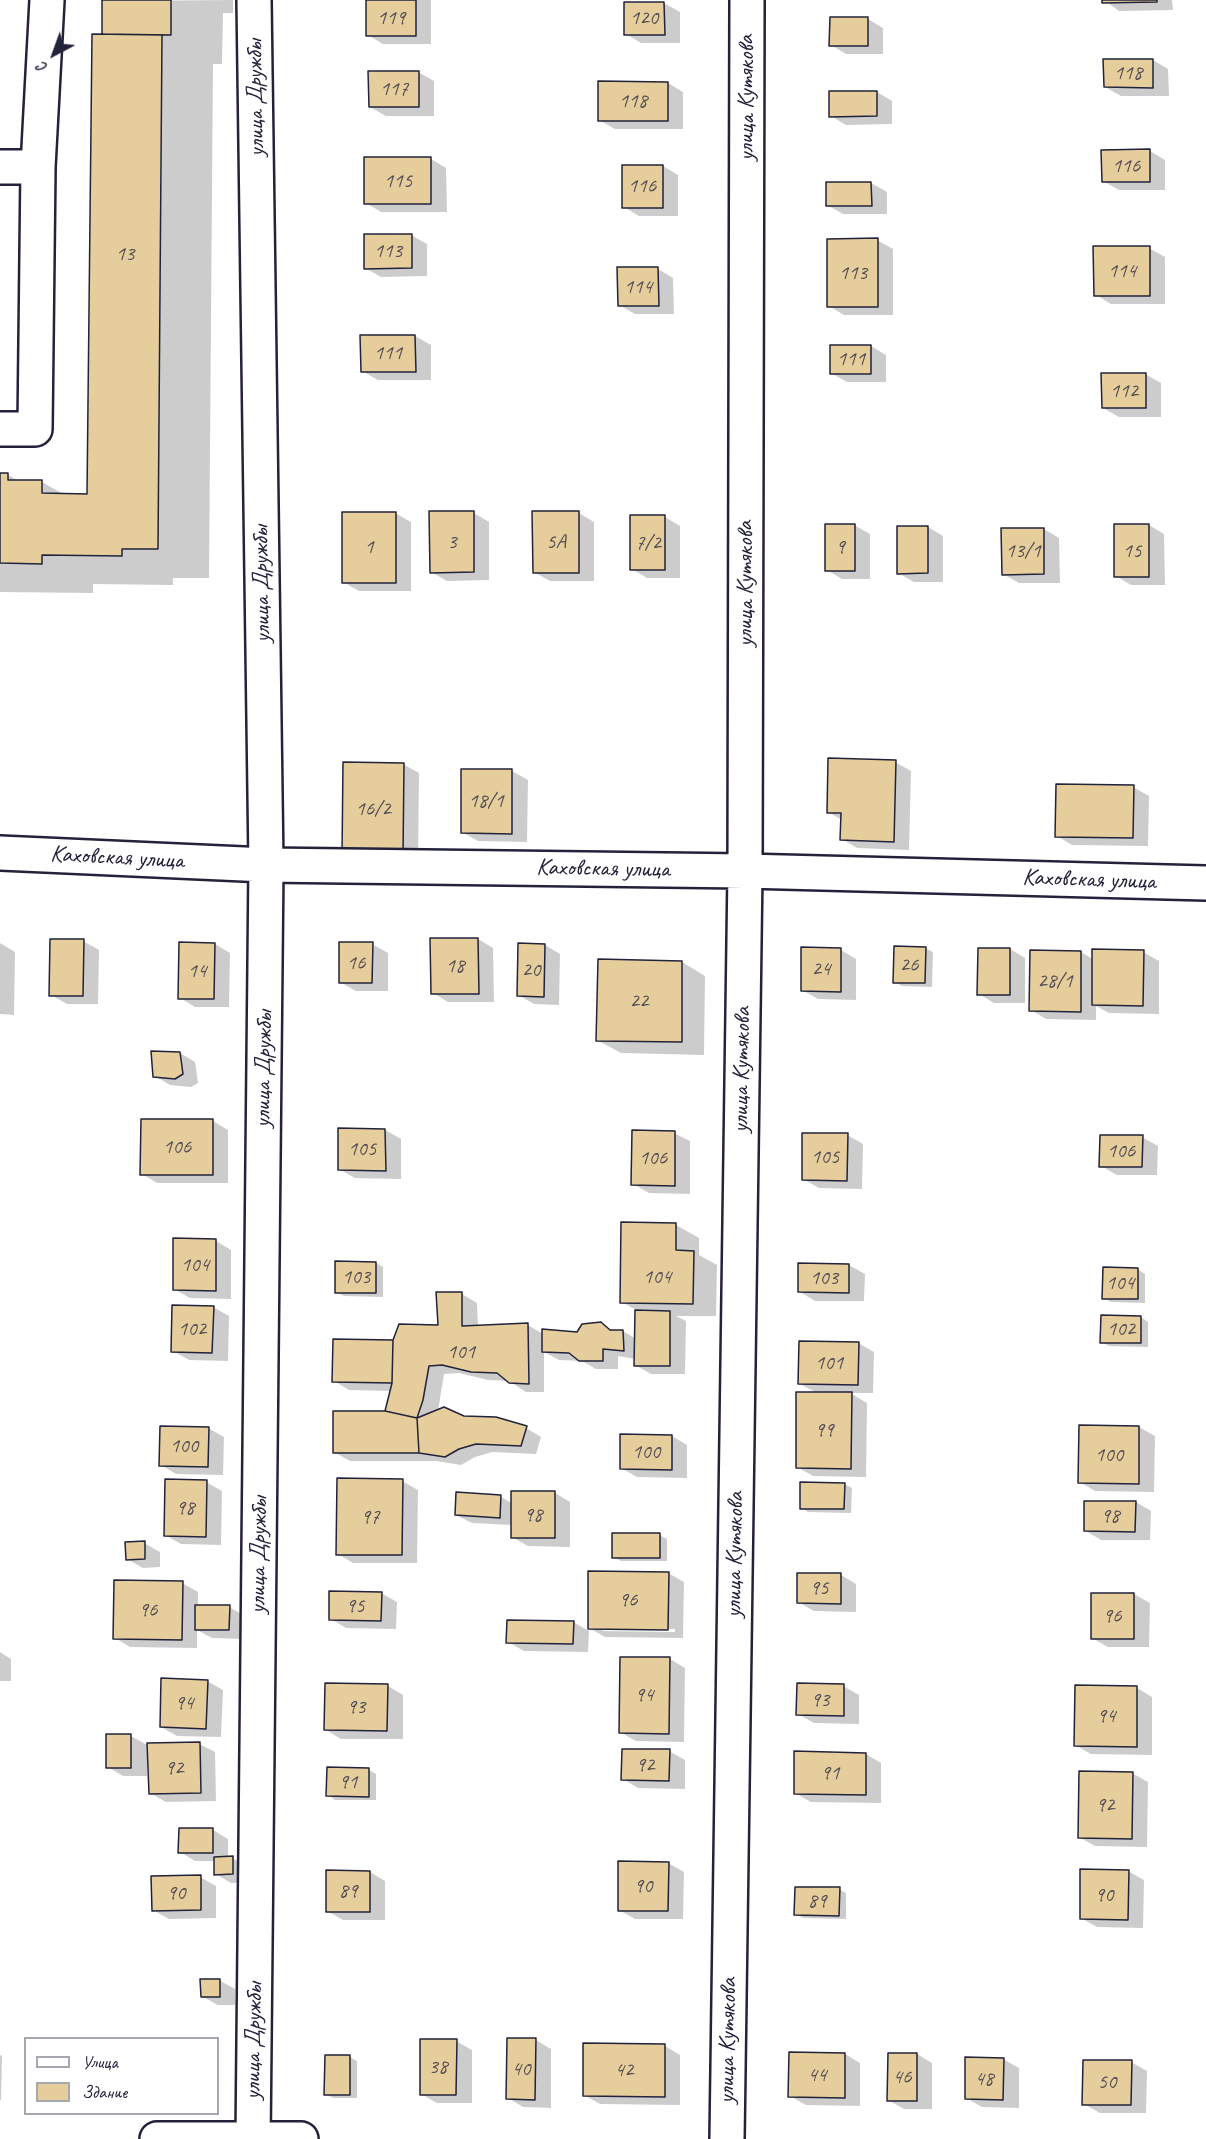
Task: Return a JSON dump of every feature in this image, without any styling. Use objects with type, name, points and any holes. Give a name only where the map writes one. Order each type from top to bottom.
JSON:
[{"type":"street","points":[[0,429],[35,429],[38,167],[47,0]]},
{"type":"street","name":"улица Дружбы","points":[[253,2138],[266,865],[254,0]]},
{"type":"street","name":"улица Кутякова","points":[[727,2139],[745,871],[747,0]]},
{"type":"street","points":[[0,167],[38,167]]},
{"type":"street","name":"Каховская улица","points":[[0,853],[266,865],[745,871],[1206,883]]},
{"type":"street","points":[[157,2139],[301,2139]]},
{"type":"building","points":[[102,0],[171,0],[171,35],[102,34]]},
{"type":"building","points":[[366,0],[416,0],[416,36],[366,36]]},
{"type":"building","points":[[1102,0],[1157,0],[1157,2],[1102,3]]},
{"type":"building","points":[[624,2],[664,2],[665,35],[624,35]]},
{"type":"building","points":[[830,17],[868,17],[868,46],[829,46]]},
{"type":"building","points":[[92,34],[162,35],[158,549],[122,549],[122,556],[42,555],[42,564],[0,563],[0,473],[8,473],[8,480],[42,480],[42,493],[87,494]]},
{"type":"building","points":[[1103,59],[1153,59],[1153,88],[1104,87]]},
{"type":"building","points":[[368,71],[419,71],[419,107],[369,107]]},
{"type":"building","points":[[598,81],[668,82],[668,121],[598,121]]},
{"type":"building","points":[[829,91],[877,91],[877,116],[829,117]]},
{"type":"building","points":[[1150,149],[1150,182],[1102,182],[1101,150]]},
{"type":"building","points":[[364,157],[431,157],[431,204],[364,204]]},
{"type":"building","points":[[622,165],[663,165],[663,208],[622,208]]},
{"type":"building","points":[[826,182],[871,182],[872,206],[826,206]]},
{"type":"building","points":[[364,234],[412,234],[412,268],[364,269]]},
{"type":"building","points":[[878,238],[878,307],[827,307],[827,239]]},
{"type":"building","points":[[1093,246],[1150,246],[1150,296],[1094,296]]},
{"type":"building","points":[[617,267],[658,267],[659,306],[618,306]]},
{"type":"building","points":[[360,335],[415,335],[416,372],[361,372]]},
{"type":"building","points":[[830,345],[871,345],[871,374],[830,374]]},
{"type":"building","points":[[1101,373],[1146,373],[1146,408],[1102,408]]},
{"type":"building","points":[[429,511],[474,511],[474,572],[430,573]]},
{"type":"building","points":[[532,511],[579,511],[579,573],[533,573]]},
{"type":"building","points":[[342,512],[396,512],[396,583],[342,583]]},
{"type":"building","points":[[630,515],[665,515],[665,570],[630,570]]},
{"type":"building","points":[[825,524],[855,524],[855,571],[825,571]]},
{"type":"building","points":[[1114,524],[1149,524],[1149,577],[1114,577]]},
{"type":"building","points":[[897,526],[928,526],[928,573],[897,574]]},
{"type":"building","points":[[1001,528],[1044,528],[1044,574],[1002,575]]},
{"type":"building","points":[[828,758],[896,760],[894,842],[840,840],[841,813],[827,813]]},
{"type":"building","points":[[343,762],[404,763],[403,856],[342,856]]},
{"type":"building","points":[[461,769],[512,769],[512,834],[461,833]]},
{"type":"building","points":[[1056,784],[1134,785],[1133,838],[1055,837]]},
{"type":"building","points":[[430,938],[478,938],[479,994],[431,994]]},
{"type":"building","points":[[50,939],[84,939],[83,996],[49,996]]},
{"type":"building","points":[[179,942],[215,943],[214,999],[178,999]]},
{"type":"building","points":[[339,942],[373,942],[372,983],[339,983]]},
{"type":"building","points":[[518,943],[545,944],[544,997],[517,996]]},
{"type":"building","points":[[894,946],[926,947],[925,983],[893,983]]},
{"type":"building","points":[[801,947],[841,948],[841,992],[801,991]]},
{"type":"building","points":[[978,948],[1010,948],[1010,995],[977,995]]},
{"type":"building","points":[[1092,949],[1144,950],[1143,1006],[1092,1005]]},
{"type":"building","points":[[1030,950],[1081,951],[1081,1012],[1029,1011]]},
{"type":"building","points":[[598,959],[682,961],[682,1042],[596,1041]]},
{"type":"building","points":[[151,1051],[180,1052],[183,1074],[175,1079],[153,1077]]},
{"type":"building","points":[[141,1119],[213,1119],[213,1175],[140,1175]]},
{"type":"building","points":[[338,1128],[385,1129],[386,1171],[338,1170]]},
{"type":"building","points":[[632,1130],[675,1131],[675,1186],[631,1185]]},
{"type":"building","points":[[802,1133],[848,1133],[847,1181],[802,1180]]},
{"type":"building","points":[[1100,1135],[1143,1135],[1142,1167],[1099,1167]]},
{"type":"building","points":[[621,1222],[676,1223],[676,1250],[694,1251],[693,1304],[620,1303]]},
{"type":"building","points":[[173,1238],[216,1239],[216,1291],[173,1290]]},
{"type":"building","points":[[335,1261],[376,1262],[376,1293],[335,1293]]},
{"type":"building","points":[[798,1263],[849,1264],[849,1293],[798,1292]]},
{"type":"building","points":[[1103,1267],[1138,1268],[1138,1299],[1102,1299]]},
{"type":"building","points":[[436,1292],[462,1292],[462,1326],[528,1323],[529,1384],[509,1383],[497,1373],[471,1372],[442,1365],[429,1366],[417,1418],[385,1411],[392,1383],[393,1340],[399,1324],[438,1325]]},
{"type":"building","points":[[172,1305],[214,1306],[212,1353],[171,1352]]},
{"type":"building","points":[[635,1310],[670,1311],[670,1366],[634,1366]]},
{"type":"building","points":[[1101,1315],[1141,1316],[1141,1343],[1100,1343]]},
{"type":"building","points":[[601,1322],[610,1330],[623,1330],[624,1351],[603,1349],[603,1361],[579,1361],[569,1353],[542,1352],[542,1329],[577,1332],[582,1324]]},
{"type":"building","points":[[333,1339],[393,1340],[392,1383],[332,1382]]},
{"type":"building","points":[[799,1341],[859,1342],[858,1385],[798,1384]]},
{"type":"building","points":[[796,1392],[852,1392],[851,1469],[796,1468]]},
{"type":"building","points":[[444,1407],[464,1416],[496,1417],[527,1426],[521,1446],[476,1444],[459,1449],[445,1457],[419,1453],[417,1418]]},
{"type":"building","points":[[333,1411],[385,1411],[417,1418],[419,1453],[333,1453]]},
{"type":"building","points":[[1079,1425],[1139,1426],[1139,1484],[1078,1483]]},
{"type":"building","points":[[160,1426],[209,1427],[208,1467],[159,1466]]},
{"type":"building","points":[[620,1434],[672,1435],[672,1470],[620,1469]]},
{"type":"building","points":[[337,1478],[403,1479],[402,1555],[336,1555]]},
{"type":"building","points":[[165,1479],[207,1480],[206,1537],[164,1536]]},
{"type":"building","points":[[800,1482],[845,1483],[844,1509],[800,1509]]},
{"type":"building","points":[[511,1491],[555,1491],[555,1538],[511,1538]]},
{"type":"building","points":[[456,1492],[501,1495],[500,1518],[455,1515]]},
{"type":"building","points":[[1084,1501],[1136,1501],[1135,1532],[1084,1531]]},
{"type":"building","points":[[612,1533],[660,1533],[660,1558],[612,1558]]},
{"type":"building","points":[[145,1541],[145,1559],[126,1560],[125,1542]]},
{"type":"building","points":[[588,1571],[669,1572],[668,1630],[588,1629]]},
{"type":"building","points":[[797,1573],[841,1573],[841,1604],[797,1603]]},
{"type":"building","points":[[114,1580],[183,1581],[182,1640],[113,1639]]},
{"type":"building","points":[[329,1591],[382,1592],[381,1621],[329,1620]]},
{"type":"building","points":[[1091,1593],[1134,1593],[1134,1639],[1091,1639]]},
{"type":"building","points":[[195,1605],[230,1605],[229,1630],[195,1630]]},
{"type":"building","points":[[507,1620],[574,1621],[573,1644],[506,1643]]},
{"type":"building","points":[[620,1657],[670,1657],[669,1734],[619,1733]]},
{"type":"building","points":[[161,1678],[208,1680],[206,1729],[160,1727]]},
{"type":"building","points":[[325,1683],[388,1684],[387,1731],[324,1730]]},
{"type":"building","points":[[797,1683],[844,1684],[844,1716],[796,1715]]},
{"type":"building","points":[[1075,1685],[1137,1686],[1137,1747],[1074,1746]]},
{"type":"building","points":[[106,1734],[131,1734],[131,1768],[106,1768]]},
{"type":"building","points":[[200,1742],[201,1793],[149,1794],[147,1743]]},
{"type":"building","points":[[622,1749],[670,1749],[669,1781],[621,1780]]},
{"type":"building","points":[[794,1751],[866,1753],[866,1795],[794,1794]]},
{"type":"building","points":[[327,1767],[369,1768],[369,1797],[326,1796]]},
{"type":"building","points":[[1079,1771],[1133,1772],[1132,1839],[1078,1838]]},
{"type":"building","points":[[179,1828],[213,1828],[213,1853],[178,1853]]},
{"type":"building","points":[[233,1856],[233,1874],[214,1875],[214,1857]]},
{"type":"building","points":[[618,1861],[669,1862],[668,1911],[618,1911]]},
{"type":"building","points":[[1080,1869],[1129,1870],[1128,1920],[1080,1919]]},
{"type":"building","points":[[326,1870],[370,1871],[370,1912],[326,1912]]},
{"type":"building","points":[[201,1875],[201,1910],[152,1911],[151,1876]]},
{"type":"building","points":[[795,1887],[840,1887],[839,1916],[794,1915]]},
{"type":"building","points":[[200,1979],[220,1979],[220,1997],[201,1997]]},
{"type":"building","points":[[507,2038],[536,2038],[535,2100],[506,2099]]},
{"type":"building","points":[[420,2039],[457,2039],[456,2095],[420,2095]]},
{"type":"building","points":[[583,2043],[665,2044],[665,2097],[583,2096]]},
{"type":"building","points":[[789,2052],[845,2053],[845,2098],[788,2097]]},
{"type":"building","points":[[888,2053],[917,2053],[917,2101],[887,2101]]},
{"type":"building","points":[[325,2055],[350,2055],[350,2095],[324,2095]]},
{"type":"building","points":[[965,2057],[1004,2058],[1003,2100],[965,2099]]},
{"type":"building","points":[[1083,2060],[1132,2060],[1131,2105],[1082,2105]]}]
